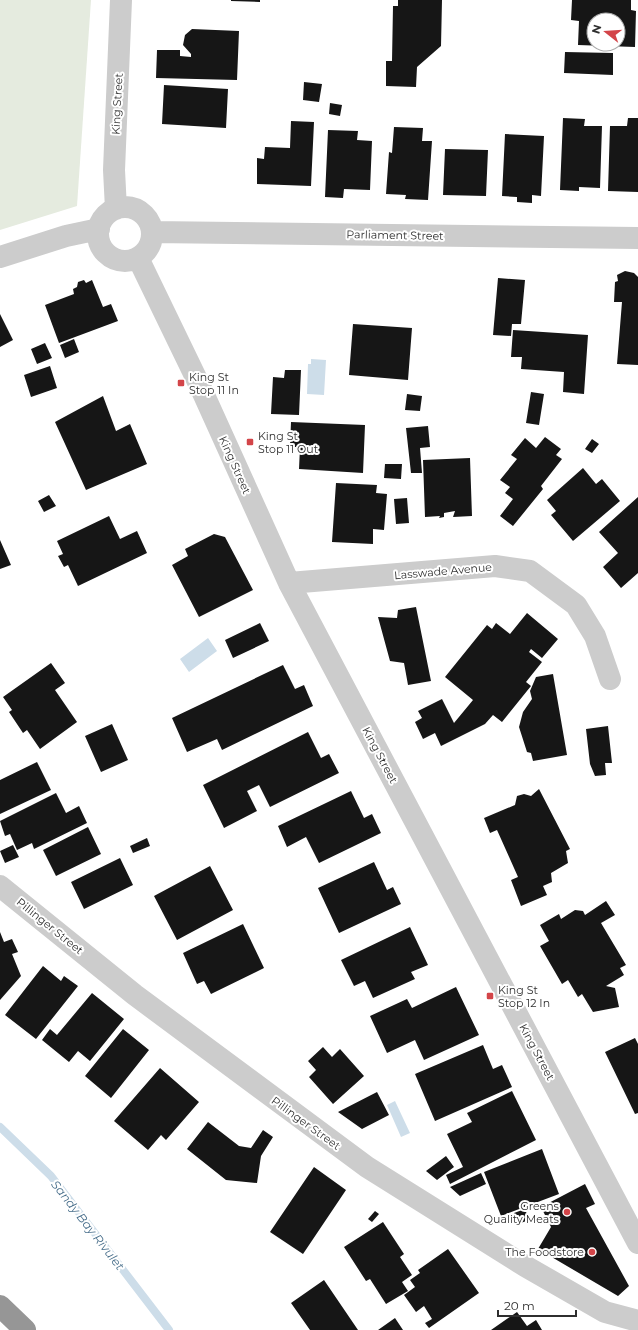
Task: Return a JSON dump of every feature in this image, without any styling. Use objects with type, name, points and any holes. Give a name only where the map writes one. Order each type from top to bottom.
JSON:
[{"type":"highway","points":[[0,1306],[25,1330]]},
{"type":"street","name":"King Street","points":[[116,209],[114,170],[121,0]]},
{"type":"street","points":[[128,208],[140,211],[146,217],[152,232],[149,247],[138,258],[121,261],[113,258],[101,246],[99,229],[105,217],[116,209],[128,208]]},
{"type":"street","points":[[0,257],[66,236],[99,229]]},
{"type":"street","name":"Parliament Street","points":[[152,232],[638,238]]},
{"type":"street","name":"King Street","points":[[138,258],[199,384],[289,583],[638,1243]]},
{"type":"street","name":"Lasswade Avenue","points":[[289,583],[495,566],[530,571],[576,605],[595,636],[610,679]]},
{"type":"street","name":"Pillinger Street","points":[[0,886],[141,1000],[367,1167],[525,1266],[605,1312],[638,1321]]},
{"type":"shaded area","points":[[0,0],[91,0],[77,206],[0,230]]},
{"type":"water","points":[[311,359],[326,360],[324,395],[307,394],[308,364],[311,364]]},
{"type":"water","points":[[208,638],[217,651],[189,672],[180,659]]},
{"type":"water","points":[[395,1101],[410,1133],[401,1137],[387,1105]]},
{"type":"building","points":[[260,0],[260,2],[231,1]]},
{"type":"building","points":[[398,0],[442,0],[441,46],[417,67],[416,87],[386,86],[386,61],[392,61],[393,6],[398,6]]},
{"type":"building","points":[[572,0],[631,0],[631,10],[636,11],[635,47],[626,47],[626,12],[586,12],[586,45],[578,45],[579,21],[571,20]]},
{"type":"building","points":[[192,29],[239,31],[237,80],[156,78],[157,50],[180,50],[180,56],[191,57],[191,54],[183,45],[185,35]]},
{"type":"building","points":[[565,52],[613,53],[613,75],[564,73]]},
{"type":"building","points":[[304,82],[322,84],[319,102],[303,100]]},
{"type":"building","points":[[164,85],[228,89],[226,128],[162,124]]},
{"type":"building","points":[[330,103],[342,105],[340,116],[329,114]]},
{"type":"building","points":[[563,118],[585,119],[584,126],[602,126],[600,188],[579,187],[579,191],[560,190]]},
{"type":"building","points":[[628,118],[638,118],[638,192],[608,191],[610,126],[627,126]]},
{"type":"building","points":[[291,121],[314,122],[311,186],[257,184],[257,158],[264,159],[265,147],[290,148]]},
{"type":"building","points":[[394,127],[423,128],[422,141],[432,141],[428,200],[405,199],[406,195],[386,194],[389,152],[392,153]]},
{"type":"building","points":[[328,130],[358,131],[357,140],[372,141],[370,190],[344,189],[343,198],[325,197]]},
{"type":"building","points":[[505,134],[544,136],[541,196],[532,195],[532,203],[517,202],[517,197],[502,196]]},
{"type":"building","points":[[445,149],[488,150],[486,196],[443,195]]},
{"type":"building","points":[[625,271],[634,273],[638,277],[638,365],[617,364],[622,302],[614,302],[615,282],[618,281],[617,275]]},
{"type":"building","points":[[498,278],[525,280],[521,324],[512,324],[511,336],[493,335]]},
{"type":"building","points":[[84,280],[86,283],[92,280],[103,307],[111,304],[118,321],[59,343],[45,305],[74,294],[73,289],[77,287],[78,282]]},
{"type":"building","points":[[0,314],[13,340],[0,347]]},
{"type":"building","points":[[353,324],[412,328],[408,380],[349,375]]},
{"type":"building","points":[[513,330],[588,335],[584,394],[563,392],[564,372],[521,369],[522,357],[511,357]]},
{"type":"building","points":[[74,339],[79,352],[65,358],[60,345]]},
{"type":"building","points":[[45,343],[52,358],[37,364],[31,349]]},
{"type":"building","points":[[50,366],[57,388],[31,397],[24,375]]},
{"type":"building","points":[[285,370],[301,370],[299,415],[271,414],[273,377],[284,378]]},
{"type":"building","points":[[531,392],[544,394],[539,425],[526,423]]},
{"type":"building","points":[[407,394],[422,396],[420,411],[405,410]]},
{"type":"building","points":[[103,396],[116,431],[130,424],[147,464],[86,490],[55,422]]},
{"type":"building","points":[[291,422],[365,425],[363,473],[299,469],[300,447],[290,447]]},
{"type":"building","points":[[428,426],[430,447],[420,448],[422,473],[411,473],[406,428]]},
{"type":"building","points":[[545,437],[561,449],[556,455],[562,459],[541,486],[543,489],[513,526],[500,516],[513,499],[505,493],[510,487],[500,480],[517,459],[511,455],[525,438],[536,448]]},
{"type":"building","points":[[592,439],[599,444],[592,453],[585,449]]},
{"type":"building","points":[[470,458],[472,516],[453,517],[455,511],[444,513],[444,517],[439,518],[440,516],[425,517],[423,460]]},
{"type":"building","points":[[385,464],[402,464],[401,479],[384,478]]},
{"type":"building","points":[[583,468],[596,484],[602,479],[620,501],[573,541],[551,515],[556,511],[547,500]]},
{"type":"building","points":[[336,483],[377,485],[376,493],[387,494],[384,530],[373,529],[373,544],[332,542]]},
{"type":"building","points":[[49,495],[56,506],[44,512],[38,501]]},
{"type":"building","points":[[638,497],[638,573],[621,588],[603,567],[618,553],[599,532]]},
{"type":"building","points":[[407,498],[409,523],[396,524],[394,499]]},
{"type":"building","points":[[109,516],[120,539],[137,531],[147,553],[78,586],[68,565],[64,567],[58,556],[63,554],[57,541]]},
{"type":"building","points":[[214,534],[225,537],[253,590],[199,617],[172,565],[188,556],[185,549]]},
{"type":"building","points":[[0,540],[11,565],[0,569]]},
{"type":"building","points":[[416,607],[431,681],[408,685],[404,663],[390,661],[378,617],[397,618],[398,610]]},
{"type":"building","points":[[527,613],[558,639],[542,658],[531,649],[529,652],[542,662],[526,682],[531,686],[502,722],[493,715],[485,724],[441,746],[435,733],[423,739],[415,722],[422,718],[418,711],[442,699],[454,723],[473,700],[445,677],[487,625],[492,629],[496,623],[510,634]]},
{"type":"building","points":[[260,623],[269,641],[233,658],[225,640]]},
{"type":"building","points":[[51,663],[65,683],[55,690],[77,722],[40,749],[27,730],[23,733],[9,712],[12,710],[3,697]]},
{"type":"building","points":[[283,665],[295,689],[304,685],[313,706],[222,750],[217,739],[187,752],[172,718]]},
{"type":"building","points":[[553,674],[567,755],[533,761],[531,753],[527,752],[519,727],[523,712],[532,699],[530,691],[536,677]]},
{"type":"building","points":[[112,724],[128,760],[101,772],[85,736]]},
{"type":"building","points":[[608,726],[612,763],[605,763],[606,775],[595,776],[590,764],[586,729]]},
{"type":"building","points":[[308,732],[321,758],[329,754],[339,773],[270,807],[259,785],[247,791],[257,811],[224,828],[203,785]]},
{"type":"building","points":[[37,762],[51,790],[0,814],[0,780]]},
{"type":"building","points":[[539,789],[570,849],[566,851],[568,863],[551,873],[552,882],[543,886],[547,895],[521,906],[511,880],[518,877],[497,830],[490,833],[484,818],[515,805],[517,796],[524,794],[531,796]]},
{"type":"building","points":[[351,791],[364,818],[372,814],[381,833],[319,863],[306,837],[287,847],[278,826]]},
{"type":"building","points":[[56,793],[66,813],[79,806],[87,823],[34,849],[32,843],[17,850],[10,834],[5,836],[0,821]]},
{"type":"building","points":[[88,827],[101,854],[56,876],[43,850]]},
{"type":"building","points":[[147,838],[150,846],[133,853],[130,846]]},
{"type":"building","points":[[13,845],[19,857],[5,863],[0,851]]},
{"type":"building","points":[[120,858],[133,885],[84,909],[71,882]]},
{"type":"building","points":[[374,862],[387,890],[393,887],[401,904],[339,933],[318,888]]},
{"type":"building","points":[[210,866],[233,910],[177,940],[154,896]]},
{"type":"building","points":[[606,901],[615,915],[601,923],[626,965],[620,968],[624,975],[606,986],[615,988],[619,1007],[593,1012],[582,994],[578,997],[568,980],[562,984],[540,946],[549,941],[540,925],[559,914],[561,919],[575,910],[583,911],[585,915]]},
{"type":"building","points":[[243,924],[264,968],[211,994],[204,981],[197,984],[183,953]]},
{"type":"building","points":[[410,927],[428,965],[411,972],[415,979],[373,998],[365,981],[354,986],[341,960]]},
{"type":"building","points":[[0,932],[4,942],[12,939],[18,952],[12,954],[21,976],[0,1000]]},
{"type":"building","points":[[43,966],[61,981],[64,976],[78,986],[36,1039],[5,1015]]},
{"type":"building","points":[[456,987],[479,1035],[424,1060],[415,1040],[387,1053],[370,1016],[407,999],[412,1008]]},
{"type":"building","points":[[92,993],[124,1019],[90,1061],[78,1051],[69,1062],[42,1040],[50,1029],[57,1035]]},
{"type":"building","points":[[123,1029],[149,1050],[111,1098],[85,1076]]},
{"type":"building","points":[[635,1038],[638,1044],[638,1113],[635,1114],[605,1052]]},
{"type":"building","points":[[483,1045],[493,1069],[502,1065],[512,1087],[435,1121],[415,1074]]},
{"type":"building","points":[[323,1047],[332,1057],[340,1049],[364,1076],[333,1104],[309,1077],[316,1070],[308,1061]]},
{"type":"building","points":[[160,1068],[199,1102],[166,1140],[161,1135],[148,1150],[114,1121]]},
{"type":"building","points":[[512,1091],[536,1140],[450,1184],[446,1175],[463,1167],[447,1134],[472,1122],[467,1113]]},
{"type":"building","points":[[377,1092],[389,1115],[362,1129],[338,1112]]},
{"type":"building","points":[[208,1122],[239,1146],[251,1148],[263,1130],[273,1137],[261,1156],[257,1183],[226,1180],[187,1149]]},
{"type":"building","points":[[542,1149],[559,1194],[501,1216],[484,1172]]},
{"type":"building","points":[[446,1156],[454,1167],[437,1180],[426,1171]]},
{"type":"building","points":[[314,1167],[346,1190],[303,1254],[270,1232]]},
{"type":"building","points":[[481,1173],[486,1184],[460,1196],[450,1187]]},
{"type":"building","points":[[585,1184],[595,1204],[586,1208],[629,1286],[618,1296],[538,1249],[551,1227],[541,1207]]},
{"type":"building","points":[[525,1209],[529,1220],[518,1224],[514,1213]]},
{"type":"building","points":[[375,1211],[379,1214],[372,1222],[368,1219]]},
{"type":"building","points":[[383,1222],[404,1254],[400,1257],[412,1275],[402,1282],[408,1291],[386,1304],[370,1279],[366,1281],[344,1247]]},
{"type":"building","points":[[448,1249],[479,1293],[429,1328],[425,1323],[432,1319],[424,1306],[416,1312],[404,1295],[415,1287],[410,1280],[420,1273],[418,1270]]},
{"type":"building","points":[[324,1280],[358,1330],[310,1330],[291,1303]]},
{"type":"building","points":[[517,1312],[527,1326],[536,1320],[542,1330],[491,1330]]},
{"type":"building","points":[[395,1318],[403,1330],[378,1330]]},
{"type":"waterway","name":"Sandy Bay Rivulet","points":[[0,1127],[51,1176],[169,1330]]},
{"type":"place","name":"King St Stop 11 In","points":[[181,383]]},
{"type":"place","name":"King St Stop 11 Out","points":[[250,442]]},
{"type":"place","name":"King St Stop 12 In","points":[[490,996]]},
{"type":"place","name":"Greens Quality Meats","points":[[567,1212]]},
{"type":"place","name":"The Foodstore","points":[[592,1252]]}]
